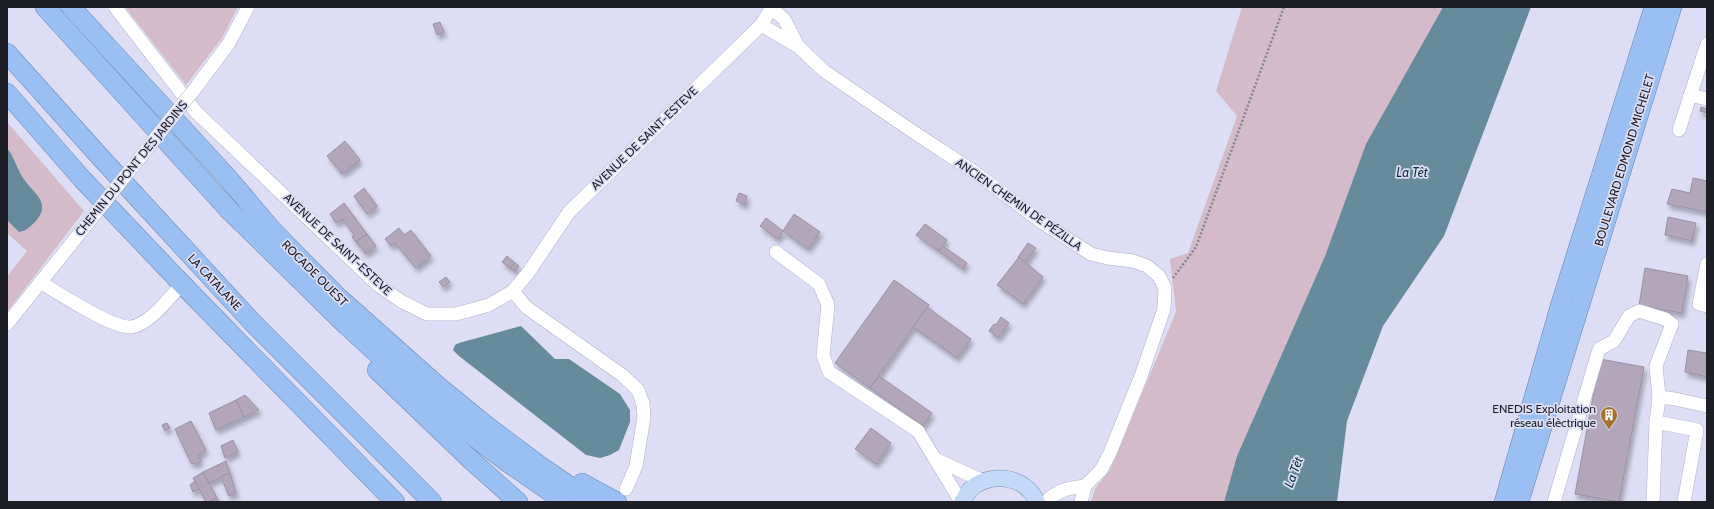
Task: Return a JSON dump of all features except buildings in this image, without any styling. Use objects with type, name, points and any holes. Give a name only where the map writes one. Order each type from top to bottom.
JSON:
[{"type":"highway","name":"ROCADE OUEST","points":[[45,7],[228,209],[347,326],[434,406],[507,462],[565,502]]},
{"type":"highway","name":"ROCADE OUEST","points":[[71,7],[228,178],[272,230],[337,296],[438,386],[498,434],[593,502]]},
{"type":"highway","name":"BOULEVARD EDMOND MICHELET","points":[[1568,309],[1654,7]]},
{"type":"highway","name":"BOULEVARD EDMOND MICHELET","points":[[1568,309],[1672,7]]},
{"type":"highway","name":"LA CATALANE","points":[[7,53],[253,323],[432,502]]},
{"type":"highway","name":"LA CATALANE","points":[[7,93],[83,180],[182,284],[395,502]]},
{"type":"highway","points":[[228,178],[341,288],[430,371],[512,435],[578,481],[622,496]]},
{"type":"highway","points":[[228,209],[331,323],[393,386],[518,502]]},
{"type":"highway","points":[[1491,502],[1568,309]]},
{"type":"highway","points":[[1504,502],[1568,309]]},
{"type":"highway","points":[[1519,502],[1568,309]]},
{"type":"highway","points":[[1529,502],[1568,309]]},
{"type":"main road","points":[[962,502],[970,490],[983,481],[998,477],[1014,480],[1028,488],[1037,502]]},
{"type":"street","name":"AVENUE DE SAINT-ESTEVE","points":[[115,7],[196,112],[378,285],[401,301],[427,314],[456,314],[489,305],[513,291],[528,274],[569,212],[761,25],[772,8]]},
{"type":"street","name":"CHEMIN DU PONT DES JARDINS","points":[[7,324],[197,86],[229,43],[248,7]]},
{"type":"street","name":"ANCIEN CHEMIN DE PÉZILLA","points":[[772,8],[784,19],[799,47]]},
{"type":"street","name":"ANCIEN CHEMIN DE PÉZILLA","points":[[761,25],[799,47],[824,71],[974,171],[1043,223],[1091,254],[1147,266],[1159,276],[1165,288]]},
{"type":"street","points":[[1680,130],[1707,44]]},
{"type":"street","points":[[1690,96],[1707,99]]},
{"type":"street","points":[[776,252],[819,284],[828,305],[823,355],[829,372],[918,431],[962,502]]},
{"type":"street","points":[[1707,264],[1699,304],[1707,306]]},
{"type":"street","points":[[40,282],[81,307],[121,326],[131,327],[151,318],[182,284]]},
{"type":"street","points":[[1080,502],[1085,486],[1100,470],[1110,454],[1141,376],[1164,309],[1165,288]]},
{"type":"street","points":[[513,291],[526,307],[622,374],[638,390],[643,404],[644,417],[636,466],[622,496]]},
{"type":"street","points":[[1554,502],[1599,349],[1614,341],[1628,316],[1639,311],[1665,318],[1672,324],[1656,366],[1659,397],[1656,422],[1653,502]]},
{"type":"street","points":[[1659,397],[1707,406]]},
{"type":"street","points":[[1656,422],[1697,430],[1684,502]]},
{"type":"street","points":[[935,459],[983,481]]},
{"type":"street","points":[[1046,502],[1051,496],[1065,489],[1085,486]]},
{"type":"path","points":[[1165,288],[1196,247],[1284,7]]},
{"type":"shaded area","points":[[125,7],[238,7],[222,38],[186,85]]},
{"type":"shaded area","points":[[1242,7],[1443,7],[1366,144],[1325,256],[1237,456],[1224,502],[1091,502],[1095,489],[1110,470],[1176,312],[1170,259],[1188,253],[1237,116],[1216,91]]},
{"type":"shaded area","points":[[7,122],[84,211],[7,312],[7,277],[27,251],[7,233]]},
{"type":"water","name":"La Têt","points":[[1443,7],[1531,7],[1444,236],[1383,326],[1347,421],[1337,502],[1224,502],[1237,456],[1325,256],[1366,144]]},
{"type":"water","points":[[7,148],[23,178],[40,198],[42,204],[40,215],[35,222],[26,230],[19,232],[7,220]]},
{"type":"water","points":[[521,326],[555,359],[569,359],[620,394],[630,410],[630,422],[619,450],[600,458],[586,455],[453,350],[455,345],[459,343]]},
{"type":"place","name":"ENEDIS Exploitation réseau élèctrique","points":[[1609,430]]}]
